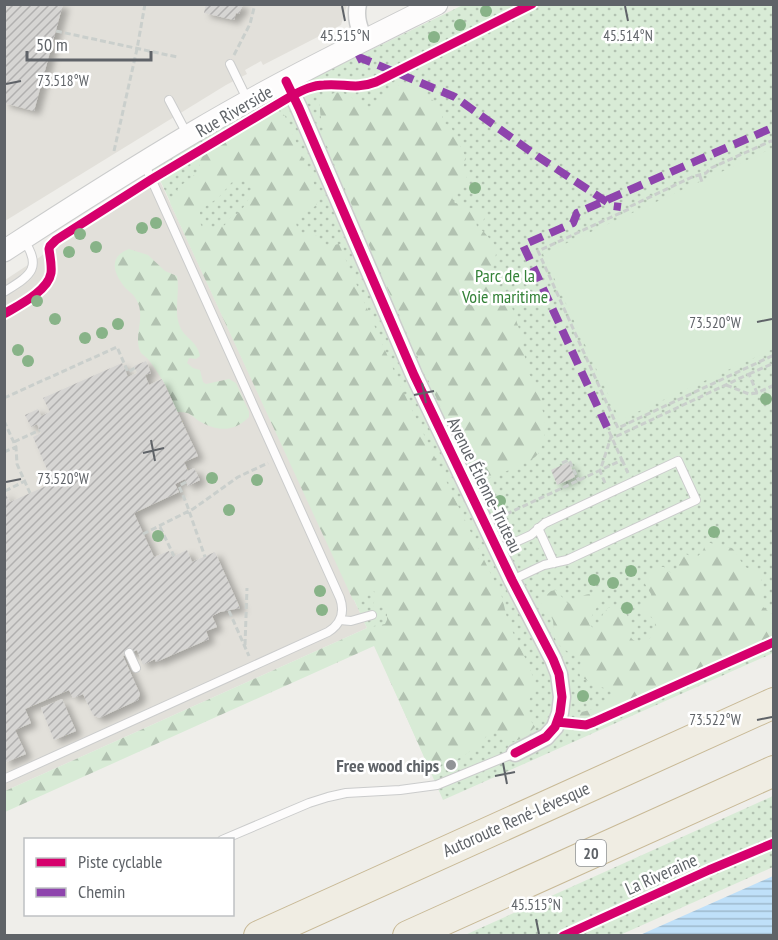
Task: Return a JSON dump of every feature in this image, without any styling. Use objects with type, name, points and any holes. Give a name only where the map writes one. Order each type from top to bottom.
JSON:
[{"type":"highway","name":"Autoroute René-Lévesque","points":[[259,936],[774,703]]},
{"type":"highway","name":"20","points":[[408,936],[774,771]]},
{"type":"street","points":[[358,4],[357,20],[365,41]]},
{"type":"street","name":"Rue Riverside","points":[[4,251],[143,162],[249,101],[437,4]]},
{"type":"street","name":"Avenue Étienne-Truteau","points":[[286,81],[414,375],[512,580],[556,666],[561,681],[562,697],[560,713],[553,731],[515,753]]},
{"type":"lane","points":[[230,64],[249,101]]},
{"type":"lane","points":[[169,100],[188,136]]},
{"type":"lane","points":[[4,779],[328,632],[340,620],[343,608],[143,162]]},
{"type":"lane","points":[[4,292],[25,279],[32,270],[31,254],[23,239]]},
{"type":"lane","points":[[498,550],[531,535],[545,523],[678,461],[696,500],[567,560],[544,565],[512,580]]},
{"type":"lane","points":[[538,528],[554,563]]},
{"type":"lane","points":[[340,620],[351,621],[372,615]]},
{"type":"lane","points":[[129,653],[136,668]]},
{"type":"lane","points":[[227,838],[328,797],[346,793],[437,785],[515,753]]},
{"type":"path","points":[[114,151],[145,4]]},
{"type":"path","points":[[230,64],[250,24],[255,4]]},
{"type":"path","points":[[56,30],[177,57]]},
{"type":"path","points":[[618,428],[538,251],[772,140]]},
{"type":"path","points":[[699,176],[702,182]]},
{"type":"path","points":[[621,207],[624,212]]},
{"type":"path","points":[[4,398],[117,346],[128,372],[135,368]]},
{"type":"path","points":[[609,432],[774,355]]},
{"type":"path","points":[[611,437],[774,363]]},
{"type":"path","points":[[749,374],[758,393]]},
{"type":"path","points":[[726,385],[749,394],[758,393],[774,385]]},
{"type":"path","points":[[4,421],[16,447],[17,465],[30,493]]},
{"type":"path","points":[[494,520],[622,460],[607,427]]},
{"type":"path","points":[[14,442],[40,430]]},
{"type":"path","points":[[600,471],[611,437]]},
{"type":"path","points":[[4,452],[16,447]]},
{"type":"path","points":[[562,463],[569,460],[579,481]]},
{"type":"path","points":[[143,534],[189,511],[238,477],[270,462]]},
{"type":"path","points":[[4,491],[25,481]]},
{"type":"path","points":[[186,482],[179,486],[205,557]]},
{"type":"path","points":[[160,526],[174,556]]},
{"type":"path","points":[[245,647],[247,588]]},
{"type":"path","points":[[230,611],[250,659]]},
{"type":"shaded area","points":[[5,5],[347,5],[341,25],[263,65],[261,61],[245,70],[247,74],[5,221]]},
{"type":"shaded area","points":[[159,179],[367,628],[5,791],[5,280],[40,257],[56,243]]},
{"type":"green space","name":"Parc de la Voie maritime","points":[[463,5],[773,5],[773,653],[443,800],[367,628],[154,167],[259,108],[268,107],[313,78]]},
{"type":"green space","points":[[405,83],[438,104],[444,123],[451,127],[466,158],[463,168],[467,176],[452,198],[455,203],[462,204],[465,209],[482,209],[486,215],[483,221],[476,221],[477,227],[494,244],[496,254],[492,272],[496,285],[509,298],[520,332],[528,373],[543,391],[545,431],[537,455],[519,466],[477,483],[362,229],[326,144],[321,118],[320,103],[333,93],[346,94],[368,109],[390,91]]},
{"type":"green space","points":[[278,110],[285,116],[318,198],[314,207],[301,214],[296,223],[298,231],[303,234],[310,228],[328,246],[339,244],[401,387],[502,597],[508,622],[533,677],[534,687],[525,712],[535,727],[524,738],[511,742],[505,736],[493,733],[461,757],[429,767],[374,646],[5,812],[5,791],[367,628],[385,624],[387,620],[387,612],[383,607],[373,606],[376,595],[374,591],[353,600],[170,203],[179,187],[198,172],[200,166],[197,157]],"holes":[[[242,177],[248,180],[253,191],[241,210],[225,225],[216,228],[202,227],[199,220],[203,208],[218,198],[233,181]]]},
{"type":"green space","points":[[773,148],[773,349],[620,420],[543,254]]},
{"type":"green space","points":[[129,249],[148,255],[165,271],[177,276],[179,324],[196,346],[200,356],[196,359],[189,358],[187,363],[200,370],[203,382],[206,384],[229,379],[236,383],[249,412],[249,417],[238,426],[219,429],[206,425],[189,414],[177,412],[168,390],[150,361],[141,353],[138,340],[139,306],[135,297],[124,287],[115,269],[118,255]]},
{"type":"green space","points":[[707,543],[732,548],[748,569],[758,571],[762,576],[763,607],[773,615],[773,636],[591,718],[580,716],[577,713],[606,704],[613,698],[612,694],[609,690],[580,676],[581,661],[558,643],[554,636],[552,619],[540,601],[551,591],[556,590],[566,602],[571,604],[586,595],[599,595],[600,603],[589,624],[593,628],[597,628],[608,608],[620,608],[626,613],[633,640],[646,642],[653,634],[655,625],[655,620],[644,613],[642,606],[645,601],[652,600],[645,584],[649,574],[660,567],[673,573],[677,570],[680,555],[684,553],[697,557]]},
{"type":"green space","points":[[773,796],[773,867],[620,935],[465,935]]},
{"type":"water","points":[[773,876],[773,935],[640,935]]},
{"type":"building","points":[[4,4],[63,4],[34,111],[4,103]]},
{"type":"building","points":[[206,4],[243,4],[234,20],[204,13]]},
{"type":"building","points":[[146,361],[151,373],[145,375],[149,385],[162,379],[198,456],[184,462],[188,471],[194,468],[200,480],[188,486],[185,479],[175,484],[179,492],[134,513],[154,557],[169,551],[172,557],[187,550],[192,562],[215,552],[240,608],[212,616],[217,627],[206,631],[209,639],[156,662],[155,659],[143,665],[137,650],[123,656],[140,694],[138,700],[99,718],[93,715],[83,694],[73,698],[69,690],[25,709],[31,723],[15,730],[26,754],[4,763],[4,491],[10,502],[53,483],[33,437],[41,433],[37,424],[31,427],[25,415],[38,409],[41,416],[50,412],[43,398],[122,363],[128,377],[137,373],[134,366]]},
{"type":"building","points":[[569,462],[575,477],[557,485],[551,470]]},
{"type":"building","points":[[62,699],[76,731],[54,740],[41,708]]},
{"type":"marked path","points":[[357,60],[361,58],[455,97],[537,156],[613,206],[621,207]]},
{"type":"marked path","points":[[607,427],[523,245],[573,223],[577,213],[774,127]]},
{"type":"cycle path","points":[[4,314],[39,292],[49,280],[51,273],[49,249],[56,240],[152,179],[293,95],[320,85],[356,86],[376,82],[532,4]]},
{"type":"cycle path","points":[[286,81],[414,375],[559,674],[562,697],[555,727],[546,737],[515,753]]},
{"type":"cycle path","points":[[557,722],[586,725],[774,642]]},
{"type":"cycle path","name":"La Riveraine","points":[[563,936],[774,843]]},
{"type":"place","name":"Free wood chips","points":[[451,765]]}]
